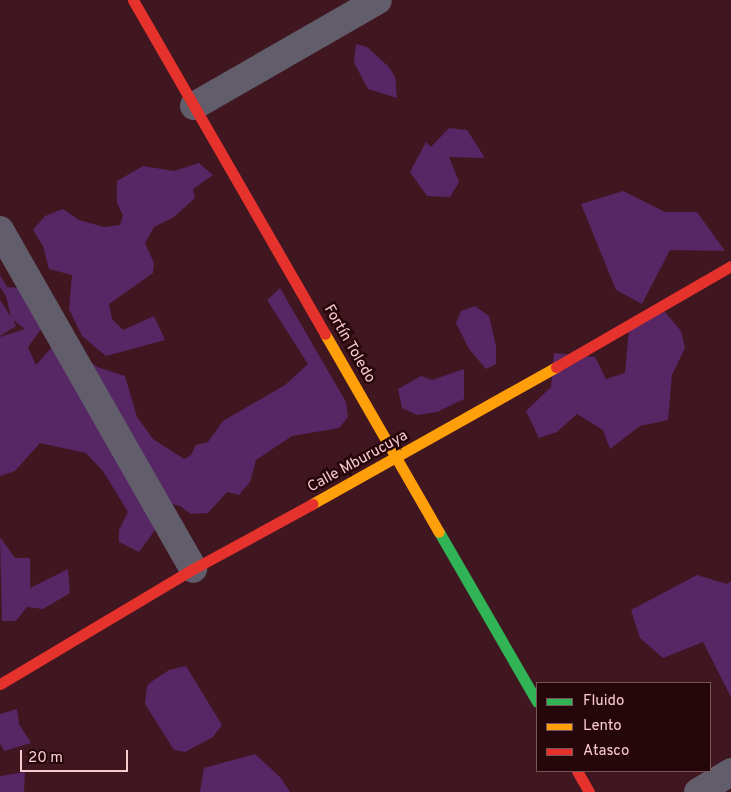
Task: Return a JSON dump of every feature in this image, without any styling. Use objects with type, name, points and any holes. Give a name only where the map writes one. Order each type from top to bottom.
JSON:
[{"type":"street","name":"Fortín Toledo","points":[[133,0],[536,700]]},
{"type":"street","points":[[194,106],[378,0]]},
{"type":"street","points":[[0,230],[193,569]]},
{"type":"street","name":"Calle Mburucuya","points":[[0,684],[193,569],[397,458],[731,266]]},
{"type":"street","points":[[578,772],[589,792]]},
{"type":"street","points":[[698,792],[731,772]]},
{"type":"shaded area","points":[[356,44],[367,47],[389,67],[395,77],[397,98],[368,89],[354,63]]},
{"type":"shaded area","points":[[449,128],[467,130],[485,158],[449,157],[459,182],[450,197],[427,196],[410,172],[426,142],[431,147]]},
{"type":"shaded area","points":[[199,163],[213,175],[193,189],[195,198],[174,217],[154,227],[145,243],[154,263],[153,273],[109,304],[112,319],[123,330],[154,316],[165,340],[106,356],[82,336],[69,309],[72,275],[49,269],[43,246],[33,230],[45,216],[63,209],[79,220],[104,227],[120,225],[123,215],[117,203],[117,181],[143,166],[174,171]]},
{"type":"shaded area","points":[[623,191],[665,212],[697,212],[725,251],[670,250],[642,304],[616,290],[581,204]]},
{"type":"shaded area","points":[[0,275],[7,287],[21,288],[44,325],[28,347],[36,365],[52,347],[158,526],[139,552],[119,542],[119,530],[128,512],[103,471],[86,453],[40,443],[15,471],[0,476],[0,337],[25,329],[13,320],[16,326],[0,336],[0,300],[11,317],[6,296],[0,287]]},
{"type":"shaded area","points":[[280,288],[346,402],[348,417],[339,428],[292,436],[256,460],[250,482],[239,495],[227,492],[208,513],[191,514],[180,506],[168,503],[82,356],[97,367],[125,376],[137,417],[153,439],[184,459],[191,455],[196,445],[208,442],[223,421],[285,385],[308,364],[267,300]]},
{"type":"shaded area","points":[[475,306],[489,316],[496,346],[496,364],[486,369],[469,349],[456,323],[461,311]]},
{"type":"shaded area","points":[[665,312],[681,331],[685,348],[672,375],[668,420],[640,426],[610,449],[603,430],[577,414],[557,432],[539,438],[526,411],[551,387],[554,353],[595,357],[606,379],[625,373],[630,319]]},
{"type":"shaded area","points":[[464,369],[464,399],[437,412],[417,415],[402,408],[398,389],[421,376],[432,380]]},
{"type":"shaded area","points":[[0,537],[15,558],[30,558],[30,588],[68,569],[70,593],[43,609],[27,607],[16,621],[2,621]]},
{"type":"shaded area","points":[[697,575],[727,584],[731,581],[731,697],[703,642],[663,658],[640,638],[631,610]]},
{"type":"shaded area","points":[[186,666],[222,725],[213,737],[185,752],[174,750],[145,704],[147,686],[151,682],[169,670]]},
{"type":"shaded area","points":[[17,709],[19,724],[31,743],[4,751],[0,743],[0,714]]},
{"type":"shaded area","points":[[255,754],[281,778],[290,792],[200,792],[204,768]]},
{"type":"shaded area","points":[[25,772],[24,792],[0,792],[0,776]]},
{"type":"traffic: fast","points":[[439,532],[536,700]]},
{"type":"traffic: slow","points":[[325,334],[439,532]]},
{"type":"traffic: slow","points":[[312,504],[556,367]]},
{"type":"traffic: jam","points":[[133,0],[325,334]]},
{"type":"traffic: jam","points":[[556,367],[731,266]]},
{"type":"traffic: jam","points":[[0,684],[193,569],[312,504]]},
{"type":"traffic: jam","points":[[578,772],[589,792]]}]
